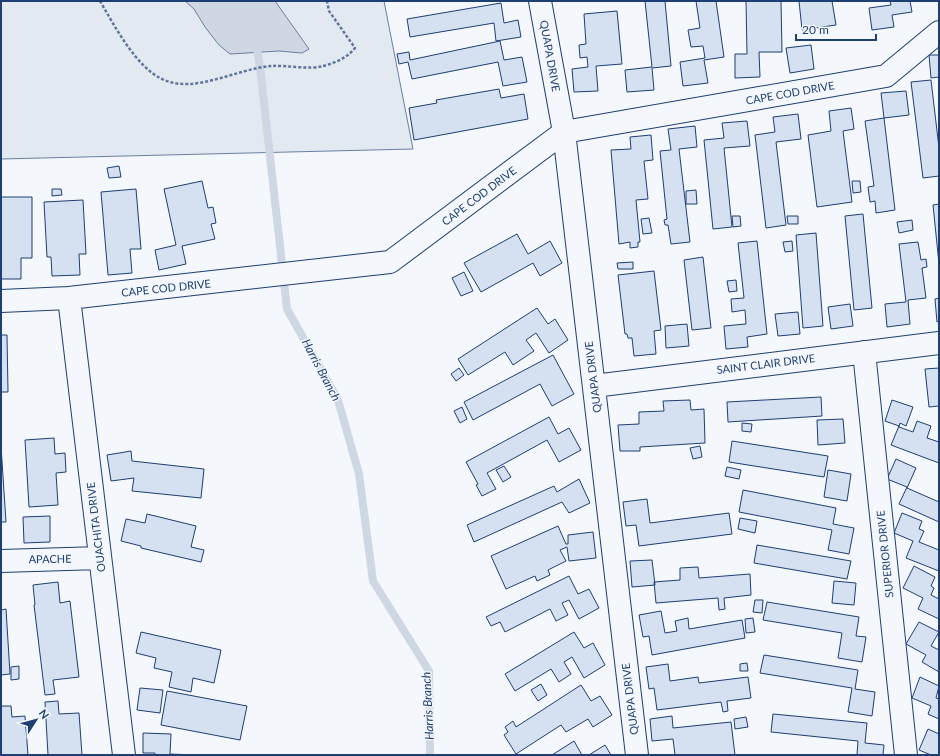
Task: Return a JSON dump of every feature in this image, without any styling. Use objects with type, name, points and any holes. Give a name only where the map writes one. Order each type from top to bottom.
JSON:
[{"type":"street","name":"QUAPA DRIVE","points":[[540,1],[564,132],[637,755]]},
{"type":"street","name":"CAPE COD DRIVE","points":[[1,301],[69,298],[390,262],[564,132],[886,76],[939,32]]},
{"type":"street","name":"OUACHITA DRIVE","points":[[69,298],[124,755]]},
{"type":"street","name":"SAINT CLAIR DRIVE","points":[[594,386],[939,343]]},
{"type":"street","name":"SUPERIOR DRIVE","points":[[864,352],[906,755]]},
{"type":"street","name":"APACHE","points":[[1,560],[100,558]]},
{"type":"path","points":[[100,1],[140,62],[162,80],[173,83],[206,82],[260,67],[322,67],[337,61],[350,54],[355,48],[329,11],[327,1]]},
{"type":"shaded area","points":[[1,1],[384,1],[413,149],[1,159]]},
{"type":"shaded area","points":[[185,1],[275,1],[309,49],[302,53],[279,51],[230,54],[219,45],[205,27],[194,9]]},
{"type":"building","points":[[645,1],[665,1],[671,66],[652,68],[654,90],[627,92],[625,70],[652,67]]},
{"type":"building","points":[[696,1],[716,1],[724,57],[704,60],[708,83],[683,86],[680,62],[705,58],[703,46],[691,47],[688,30],[700,28]]},
{"type":"building","points":[[746,1],[781,1],[782,52],[759,52],[760,77],[735,78],[735,54],[747,54]]},
{"type":"building","points":[[799,1],[832,1],[836,25],[802,30]]},
{"type":"building","points":[[890,1],[910,1],[912,12],[892,15],[894,27],[872,30],[869,8],[891,5]]},
{"type":"building","points":[[501,3],[504,23],[518,20],[521,37],[496,41],[494,23],[410,37],[407,19]]},
{"type":"building","points":[[617,11],[622,64],[596,66],[598,91],[574,92],[572,69],[588,67],[587,57],[580,58],[579,45],[586,44],[584,14]]},
{"type":"building","points":[[500,41],[504,60],[522,57],[527,82],[503,86],[498,62],[412,79],[408,62],[399,64],[397,54],[409,52],[410,60]]},
{"type":"building","points":[[811,45],[814,69],[790,73],[786,48]]},
{"type":"building","points":[[929,55],[939,55],[939,77],[931,78]]},
{"type":"building","points":[[931,80],[939,148],[939,176],[923,178],[911,82]]},
{"type":"building","points":[[499,89],[501,98],[524,94],[528,119],[414,140],[409,108],[437,103],[436,100]]},
{"type":"building","points":[[906,91],[909,115],[884,118],[881,93]]},
{"type":"building","points":[[851,108],[854,129],[843,131],[852,202],[817,207],[808,135],[831,131],[829,111]]},
{"type":"building","points":[[798,114],[801,139],[776,142],[786,225],[766,228],[755,135],[775,132],[773,117]]},
{"type":"building","points":[[884,118],[895,210],[876,213],[875,201],[870,202],[868,187],[874,186],[865,121]]},
{"type":"building","points":[[747,121],[750,146],[724,148],[732,227],[713,229],[704,140],[724,138],[722,123]]},
{"type":"building","points":[[695,126],[697,147],[679,149],[690,242],[671,244],[668,225],[665,225],[664,220],[667,219],[660,151],[671,150],[668,129]]},
{"type":"building","points":[[651,135],[653,160],[644,161],[648,199],[636,200],[640,242],[638,242],[638,247],[630,248],[630,242],[619,244],[611,150],[631,149],[630,137]]},
{"type":"building","points":[[119,166],[121,177],[109,178],[107,168]]},
{"type":"building","points":[[202,181],[208,208],[213,207],[216,223],[211,224],[215,239],[182,246],[186,264],[159,270],[155,250],[176,245],[164,189]]},
{"type":"building","points":[[852,181],[860,181],[861,192],[853,193]]},
{"type":"building","points":[[52,189],[61,189],[62,195],[52,196]]},
{"type":"building","points":[[136,189],[141,249],[130,249],[132,273],[108,275],[101,192]]},
{"type":"building","points":[[696,190],[697,204],[686,204],[686,191]]},
{"type":"building","points":[[1,197],[32,197],[32,258],[21,258],[21,279],[1,279]]},
{"type":"building","points":[[83,200],[86,254],[79,254],[80,275],[52,276],[51,257],[47,257],[44,202]]},
{"type":"building","points":[[939,204],[939,264],[933,205]]},
{"type":"building","points":[[863,214],[872,308],[854,310],[845,216]]},
{"type":"building","points":[[732,216],[740,216],[741,226],[733,227]]},
{"type":"building","points":[[787,216],[798,216],[798,224],[788,224]]},
{"type":"building","points":[[649,218],[652,233],[643,234],[641,219]]},
{"type":"building","points":[[912,220],[913,230],[899,233],[897,222]]},
{"type":"building","points":[[816,233],[823,326],[803,328],[796,235]]},
{"type":"building","points":[[517,234],[528,254],[550,241],[562,263],[540,276],[533,263],[481,292],[464,263]]},
{"type":"building","points":[[757,241],[767,334],[747,337],[748,347],[726,349],[724,326],[746,324],[745,310],[732,312],[731,299],[744,298],[738,243]]},
{"type":"building","points":[[792,241],[793,251],[785,252],[783,242]]},
{"type":"building","points":[[918,242],[921,260],[926,259],[927,267],[922,268],[926,298],[908,300],[910,324],[887,327],[885,304],[906,302],[899,244]]},
{"type":"building","points":[[703,257],[711,328],[692,330],[684,260]]},
{"type":"building","points":[[633,262],[633,269],[618,269],[617,263]]},
{"type":"building","points":[[654,271],[661,330],[654,331],[656,354],[634,356],[632,338],[628,338],[627,334],[625,334],[618,275]]},
{"type":"building","points":[[464,272],[473,291],[461,296],[452,278]]},
{"type":"building","points":[[736,280],[737,291],[729,292],[727,281]]},
{"type":"building","points":[[939,298],[939,321],[937,322],[935,299]]},
{"type":"building","points":[[850,304],[853,326],[831,329],[828,307]]},
{"type":"building","points":[[537,308],[548,324],[555,319],[568,340],[549,353],[536,333],[526,340],[534,351],[513,365],[505,352],[468,375],[458,359]]},
{"type":"building","points":[[798,312],[800,334],[778,336],[775,314]]},
{"type":"building","points":[[687,324],[689,346],[666,348],[665,326]]},
{"type":"building","points":[[1,335],[7,335],[8,392],[1,392]]},
{"type":"building","points":[[553,355],[574,394],[552,406],[540,384],[473,420],[464,402]]},
{"type":"building","points":[[459,368],[464,375],[456,381],[451,374]]},
{"type":"building","points":[[939,368],[939,406],[929,407],[925,369]]},
{"type":"building","points":[[821,397],[822,416],[728,422],[727,402]]},
{"type":"building","points":[[690,400],[691,410],[704,409],[705,443],[640,447],[640,451],[620,451],[618,425],[639,424],[639,412],[664,411],[663,401]]},
{"type":"building","points":[[892,400],[913,407],[906,426],[900,423],[899,427],[913,432],[917,421],[931,426],[927,438],[939,442],[939,463],[891,445],[899,426],[885,421]]},
{"type":"building","points":[[462,407],[467,419],[460,423],[454,411]]},
{"type":"building","points":[[549,417],[558,434],[569,428],[581,450],[559,462],[547,440],[487,473],[496,489],[482,496],[476,485],[478,484],[466,462]]},
{"type":"building","points":[[843,419],[845,443],[818,445],[817,420]]},
{"type":"building","points":[[742,423],[752,424],[751,432],[742,431]]},
{"type":"building","points":[[54,438],[55,454],[65,453],[66,472],[56,473],[58,505],[29,507],[25,440]]},
{"type":"building","points":[[732,441],[828,456],[824,477],[729,462]]},
{"type":"building","points":[[1,446],[6,522],[1,522]]},
{"type":"building","points":[[700,446],[702,457],[693,459],[690,448]]},
{"type":"building","points":[[131,451],[132,461],[204,469],[201,498],[132,491],[134,478],[111,481],[107,455]]},
{"type":"building","points":[[896,459],[916,468],[907,488],[939,502],[939,522],[899,504],[907,487],[887,479]]},
{"type":"building","points":[[504,466],[511,477],[503,482],[496,470]]},
{"type":"building","points":[[727,467],[741,470],[739,479],[725,476]]},
{"type":"building","points":[[828,470],[851,474],[847,501],[824,497]]},
{"type":"building","points":[[579,479],[590,503],[569,513],[562,502],[474,542],[467,525],[554,486],[557,492]]},
{"type":"building","points":[[743,490],[836,508],[833,524],[854,528],[849,554],[828,550],[832,530],[739,512]]},
{"type":"building","points":[[647,499],[650,523],[729,513],[732,534],[639,546],[636,525],[626,526],[623,502]]},
{"type":"building","points":[[902,513],[922,521],[919,529],[924,531],[919,542],[939,550],[939,571],[906,558],[913,541],[894,533]]},
{"type":"building","points":[[147,514],[196,526],[191,547],[204,550],[201,562],[141,548],[141,546],[121,541],[126,519],[145,523]]},
{"type":"building","points":[[50,516],[50,542],[24,543],[23,517]]},
{"type":"building","points":[[740,518],[757,521],[755,533],[738,529]]},
{"type":"building","points":[[558,526],[566,544],[568,544],[568,535],[593,532],[596,558],[569,561],[567,547],[560,550],[566,561],[548,570],[550,575],[537,581],[535,576],[506,589],[491,556]]},
{"type":"building","points":[[757,545],[851,561],[847,579],[754,563]]},
{"type":"building","points":[[652,560],[655,585],[632,587],[630,561]]},
{"type":"building","points":[[914,566],[935,577],[931,586],[934,588],[931,595],[939,599],[939,619],[918,609],[923,598],[903,588]]},
{"type":"building","points":[[698,567],[699,578],[750,574],[751,595],[724,598],[725,609],[719,610],[718,598],[656,603],[654,582],[680,580],[680,568]]},
{"type":"building","points":[[569,576],[578,594],[589,589],[599,608],[579,619],[569,600],[562,603],[568,615],[556,621],[550,609],[505,632],[500,622],[491,626],[486,617]]},
{"type":"building","points":[[834,581],[856,583],[854,605],[832,603]]},
{"type":"building","points":[[58,582],[60,603],[70,601],[79,677],[53,680],[55,694],[45,695],[33,585]]},
{"type":"building","points":[[755,600],[763,600],[762,613],[753,612]]},
{"type":"building","points":[[767,602],[859,617],[856,636],[866,637],[862,662],[838,658],[842,633],[763,620]]},
{"type":"building","points":[[6,609],[10,674],[1,675],[1,610]]},
{"type":"building","points":[[661,611],[665,633],[677,631],[675,621],[688,618],[689,629],[742,620],[745,638],[652,655],[649,636],[643,637],[639,615]]},
{"type":"building","points":[[753,618],[755,632],[746,633],[745,619]]},
{"type":"building","points":[[919,622],[939,632],[931,646],[939,650],[939,672],[922,662],[926,655],[906,644]]},
{"type":"building","points":[[141,632],[221,650],[214,683],[193,678],[191,692],[169,687],[172,672],[154,668],[156,658],[136,653]]},
{"type":"building","points":[[574,632],[584,648],[593,643],[605,665],[584,678],[572,657],[564,662],[571,674],[559,682],[551,669],[515,691],[505,674]]},
{"type":"building","points":[[764,655],[858,670],[855,689],[875,692],[872,716],[848,712],[852,688],[760,673]]},
{"type":"building","points":[[747,663],[748,671],[740,671],[740,664]]},
{"type":"building","points":[[668,664],[670,681],[698,677],[699,683],[748,677],[751,698],[727,701],[728,711],[723,712],[721,702],[657,710],[654,688],[649,689],[646,667]]},
{"type":"building","points":[[19,666],[19,679],[11,680],[11,667]]},
{"type":"building","points":[[920,677],[939,686],[936,698],[939,699],[939,719],[928,714],[931,706],[912,698]]},
{"type":"building","points":[[541,684],[547,695],[538,701],[531,690]]},
{"type":"building","points":[[581,685],[591,701],[600,696],[612,715],[593,727],[588,719],[566,732],[561,725],[516,754],[504,735],[508,732],[505,727],[513,721],[516,727]]},
{"type":"building","points":[[140,688],[163,690],[160,713],[137,710]]},
{"type":"building","points":[[167,691],[247,706],[240,740],[161,725]]},
{"type":"building","points":[[58,701],[59,714],[79,713],[82,755],[48,755],[45,702]]},
{"type":"building","points":[[1,706],[11,706],[12,717],[25,716],[28,755],[1,755]]},
{"type":"building","points":[[773,714],[867,723],[865,743],[884,745],[883,755],[857,755],[858,741],[771,732]]},
{"type":"building","points":[[672,716],[673,728],[731,722],[735,755],[675,755],[673,739],[652,741],[650,719]]},
{"type":"building","points":[[746,717],[748,727],[735,729],[734,719]]},
{"type":"building","points":[[928,729],[939,734],[939,755],[931,755],[919,750]]},
{"type":"building","points":[[143,733],[171,734],[170,754],[194,755],[155,755],[155,753],[143,753]]},
{"type":"building","points":[[574,741],[582,755],[552,755]]},
{"type":"building","points":[[605,745],[611,755],[589,755]]},
{"type":"waterway","name":"Harris Branch","points":[[256,43],[287,309],[338,400],[359,474],[373,581],[429,671],[430,755]]}]
